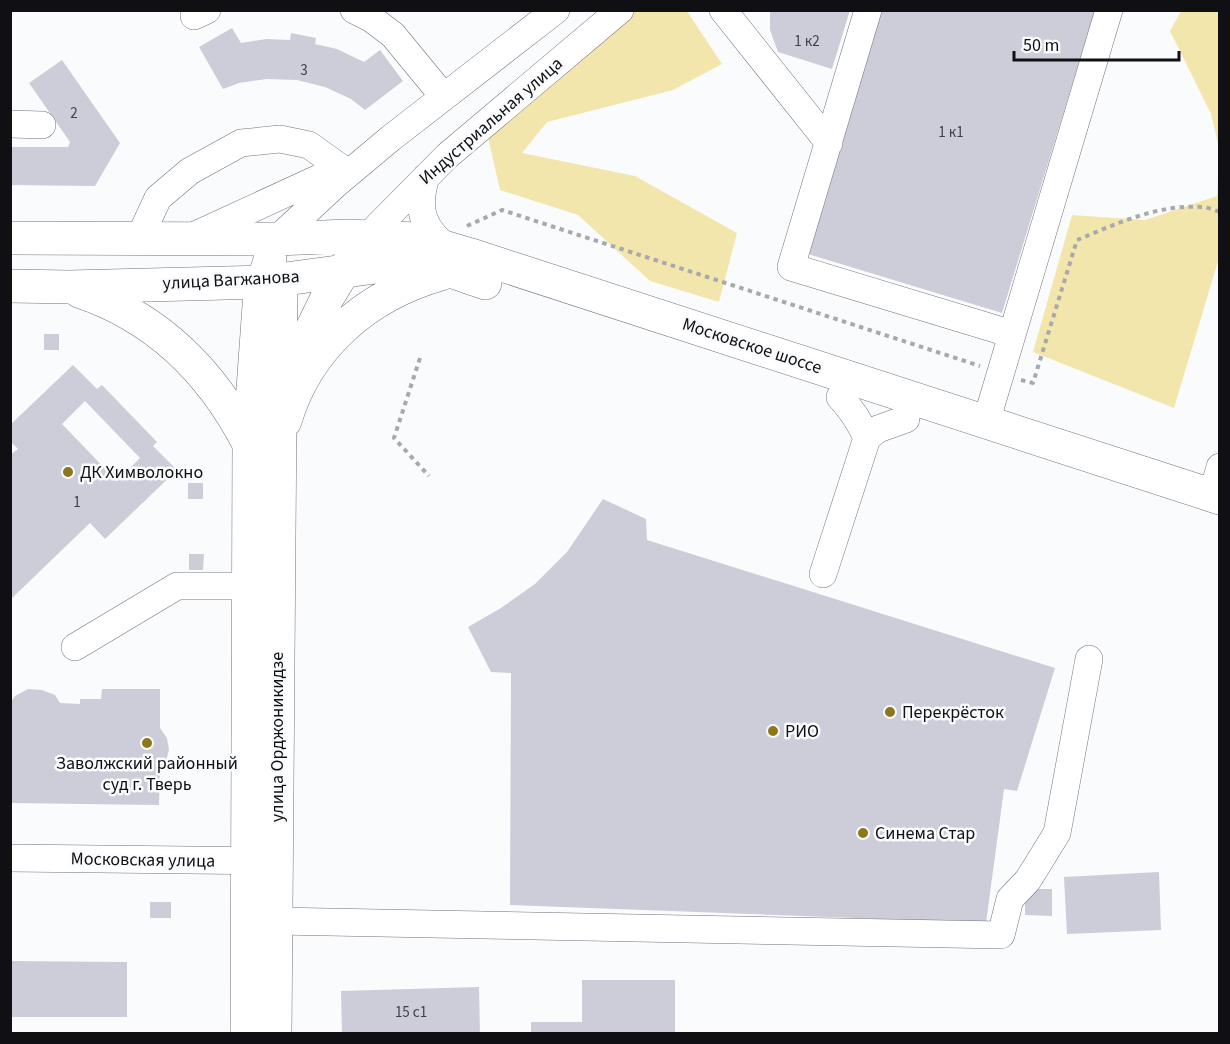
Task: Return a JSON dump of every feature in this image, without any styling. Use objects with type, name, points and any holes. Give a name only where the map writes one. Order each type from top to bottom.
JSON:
[{"type":"main road","name":"Московское шоссе","points":[[277,239],[333,237],[417,239],[455,249],[1215,499]]},
{"type":"main road","points":[[264,442],[287,403],[310,333],[326,300],[355,252],[367,237]]},
{"type":"main road","points":[[10,238],[277,239],[271,281],[260,292],[264,442]]},
{"type":"main road","name":"Московское шоссе","points":[[455,249],[840,397],[906,419],[1215,499]]},
{"type":"main road","points":[[264,442],[287,412],[298,387],[330,340],[373,303],[423,279],[455,249]]},
{"type":"main road","name":"улица Вагжанова","points":[[10,286],[69,287],[271,281],[383,266],[409,266],[455,249]]},
{"type":"main road","points":[[69,287],[117,307],[153,328],[192,361],[214,387],[237,422],[264,442]]},
{"type":"main road","name":"улица Орджоникидзе","points":[[264,442],[249,586],[262,861],[276,921],[275,1034]]},
{"type":"main road","name":"улица Орджоникидзе","points":[[247,1034],[262,861],[264,442]]},
{"type":"street","points":[[354,10],[372,19],[393,35],[444,97]]},
{"type":"street","points":[[186,239],[338,176],[375,152],[555,10]]},
{"type":"street","name":"Индустриальная улица","points":[[367,237],[447,156],[620,10]]},
{"type":"street","points":[[723,10],[828,143]]},
{"type":"street","points":[[868,10],[791,267],[1012,334]]},
{"type":"street","points":[[986,422],[1109,10]]},
{"type":"street","points":[[10,124],[42,125]]},
{"type":"street","points":[[139,238],[158,198],[190,171],[241,143],[280,139],[309,145],[338,176]]},
{"type":"street","points":[[338,176],[332,201],[331,219],[337,254],[344,271]]},
{"type":"street","points":[[277,239],[338,176]]},
{"type":"street","points":[[426,177],[420,204],[423,217],[437,240],[455,249]]},
{"type":"street","points":[[840,397],[853,410],[867,438]]},
{"type":"street","points":[[824,574],[867,438],[879,429],[906,419]]},
{"type":"street","points":[[75,647],[177,586],[249,586]]},
{"type":"street","points":[[276,921],[1001,935],[1010,899],[1028,880],[1057,833],[1089,659]]},
{"type":"street","name":"Московская улица","points":[[10,858],[262,861]]},
{"type":"path","points":[[455,249],[502,210]]},
{"type":"path","points":[[420,357],[394,438],[429,477]]},
{"type":"shaded area","points":[[617,11],[687,11],[722,64],[673,90],[547,122],[522,153],[635,176],[737,233],[719,302],[650,281],[578,215],[500,190],[483,115]]},
{"type":"shaded area","points":[[1181,11],[1219,11],[1219,148],[1211,114],[1170,31]]},
{"type":"shaded area","points":[[1219,154],[1219,258],[1174,408],[1033,352],[1072,215],[1145,220],[1217,196]]},
{"type":"building","points":[[770,10],[850,10],[832,69],[778,52],[770,30]]},
{"type":"building","points":[[882,10],[1095,10],[1002,313],[808,254]]},
{"type":"building","points":[[232,28],[241,43],[266,39],[290,40],[291,33],[316,38],[315,44],[337,49],[364,62],[380,50],[403,81],[365,110],[351,99],[325,87],[297,80],[267,79],[239,83],[223,89],[199,47]]},
{"type":"building","points":[[62,60],[120,143],[95,186],[10,185],[10,147],[68,147],[70,142],[29,83]]},
{"type":"building","points":[[44,334],[59,334],[59,350],[44,350]]},
{"type":"building","points":[[73,365],[97,389],[102,385],[157,442],[153,446],[177,470],[105,539],[90,523],[10,600],[10,455],[18,449],[10,441],[10,425]],"holes":[[[85,401],[140,458],[117,481],[62,424]]]},
{"type":"building","points":[[188,483],[203,483],[203,499],[188,499]]},
{"type":"building","name":"РИО","points":[[603,499],[646,519],[647,540],[1055,668],[1017,791],[1004,789],[986,923],[510,905],[511,673],[491,672],[468,627],[501,608],[535,584],[567,552]]},
{"type":"building","points":[[189,554],[204,554],[203,570],[189,570]]},
{"type":"building","points":[[28,689],[42,690],[55,695],[60,703],[80,704],[80,699],[101,699],[102,689],[160,689],[160,728],[167,738],[169,750],[166,761],[160,769],[159,805],[10,803],[10,703],[15,696]]},
{"type":"building","points":[[1159,872],[1161,930],[1067,934],[1064,877]]},
{"type":"building","points":[[1025,889],[1052,889],[1052,916],[1025,915]]},
{"type":"building","points":[[150,902],[171,902],[171,918],[150,918]]},
{"type":"building","points":[[10,961],[127,962],[127,1017],[10,1017]]},
{"type":"building","points":[[582,980],[675,980],[675,1034],[531,1034],[531,1022],[582,1022]]},
{"type":"building","points":[[479,987],[480,1034],[342,1034],[341,991]]},
{"type":"place","name":"ДК Химволокно","points":[[68,472]]},
{"type":"place","name":"Перекрёсток","points":[[890,712]]},
{"type":"place","name":"РИО","points":[[773,731]]},
{"type":"place","name":"Заволжский районный суд г. Тверь","points":[[147,743]]},
{"type":"place","name":"Синема Стар","points":[[863,833]]}]
